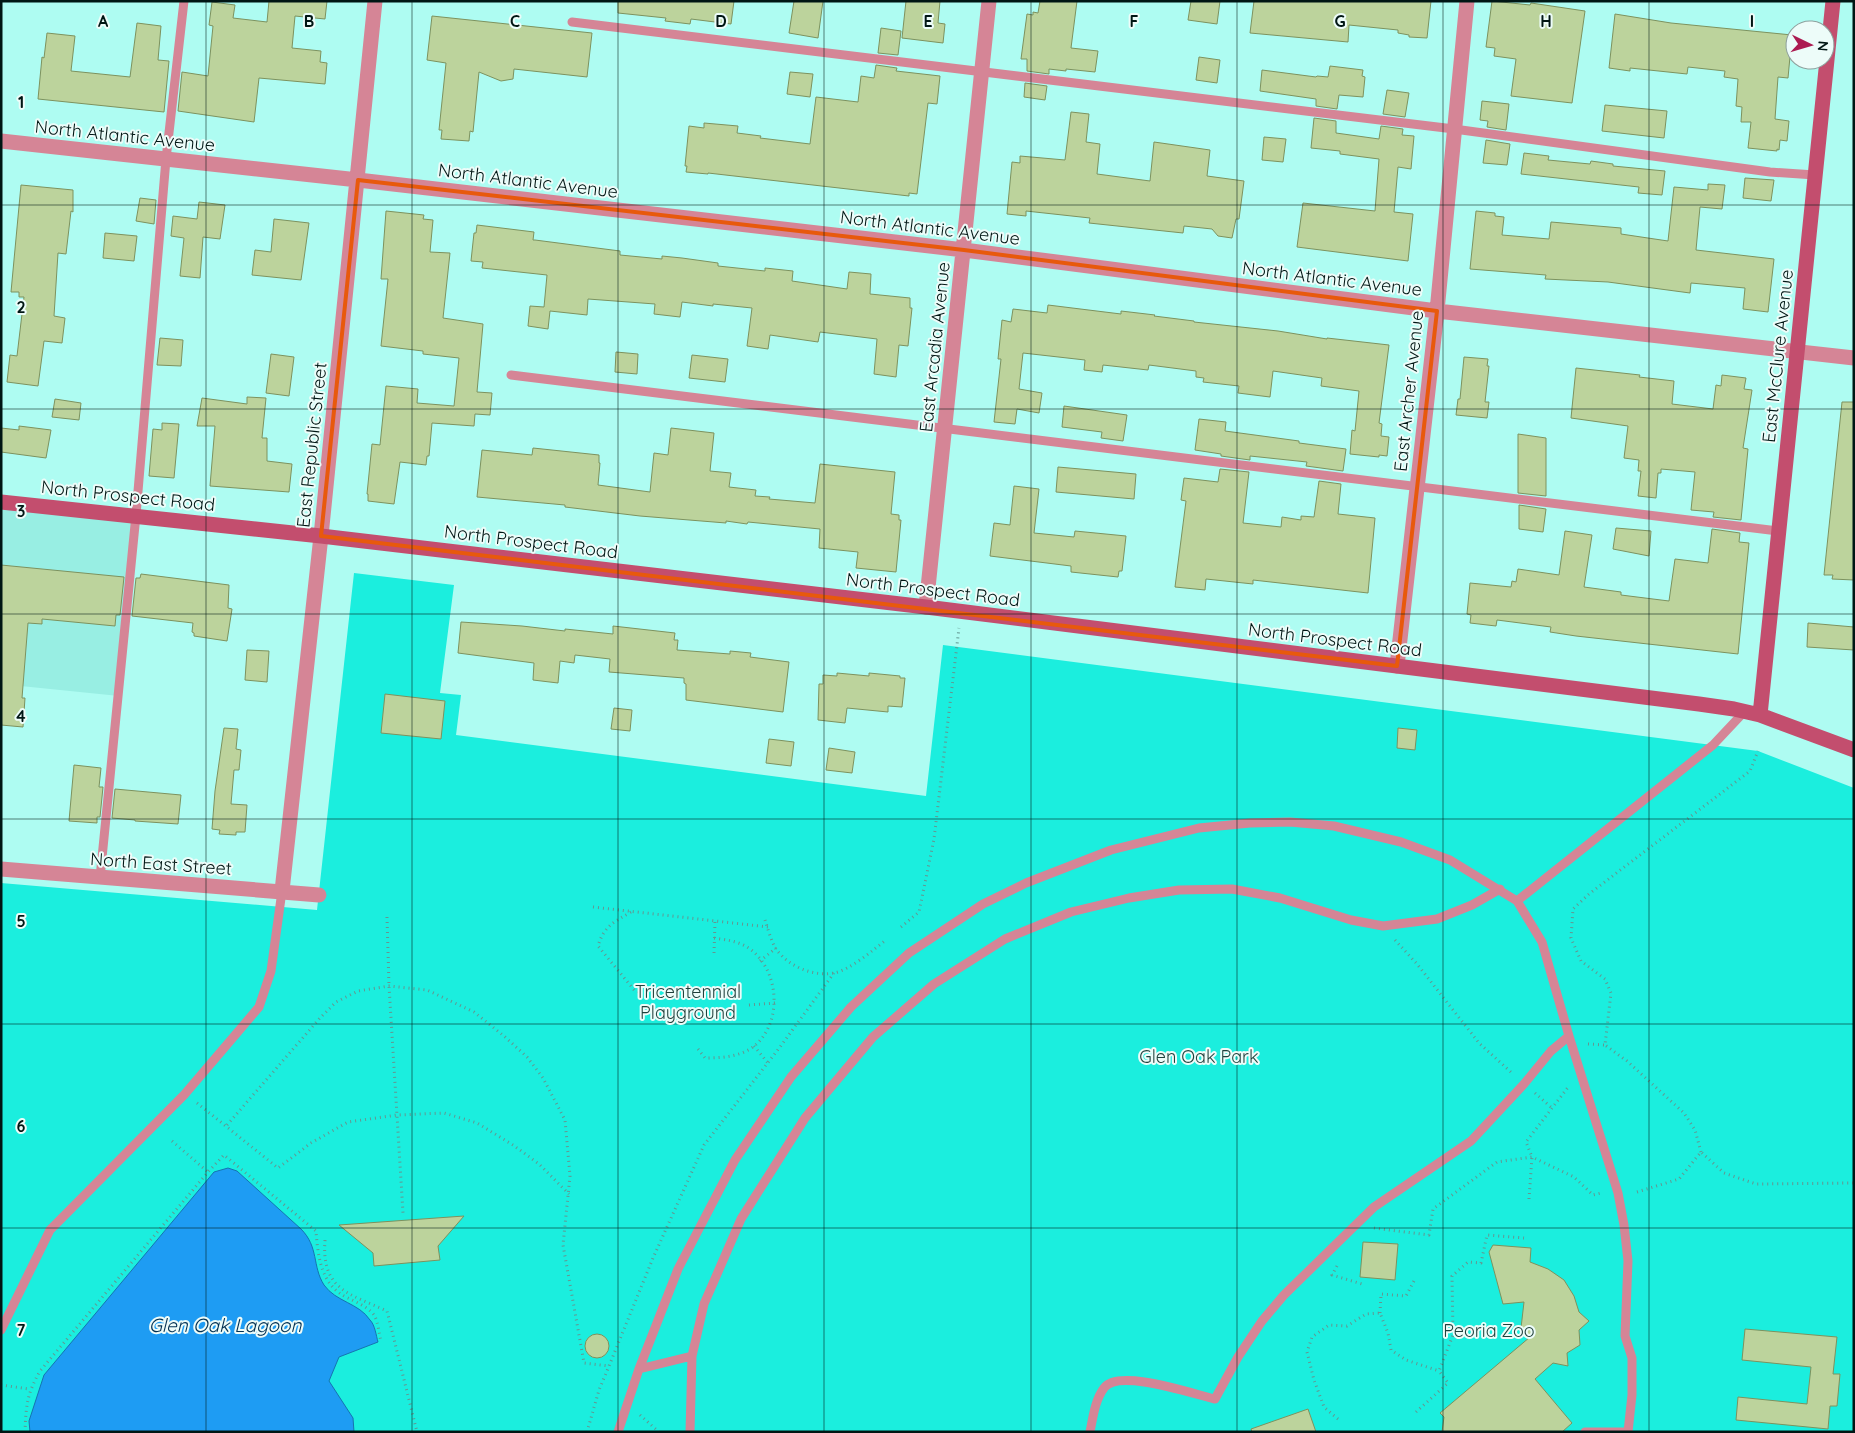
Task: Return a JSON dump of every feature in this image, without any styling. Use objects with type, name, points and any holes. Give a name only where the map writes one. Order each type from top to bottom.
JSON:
[{"type":"main road","name":"East McClure Avenue","points":[[1760,715],[1833,1]]},
{"type":"main road","name":"North Prospect Road","points":[[1,502],[321,536],[960,612],[1699,704],[1760,715],[1854,750]]},
{"type":"street","name":"East Republic Street","points":[[282,891],[321,536],[375,1]]},
{"type":"street","name":"East Arcadia Avenue","points":[[926,608],[989,1]]},
{"type":"street","name":"East Archer Avenue","points":[[1397,666],[1437,311],[1467,1]]},
{"type":"street","name":"North Atlantic Avenue","points":[[1,141],[964,250],[1437,311],[1854,358]]},
{"type":"street","name":"North East Street","points":[[1,869],[319,895]]},
{"type":"lane","points":[[100,878],[136,515],[166,159],[184,1]]},
{"type":"lane","points":[[572,22],[1454,129],[1815,176]]},
{"type":"lane","points":[[511,375],[1778,531]]},
{"type":"lane","points":[[1516,901],[1713,745],[1744,712]]},
{"type":"lane","points":[[618,1432],[639,1369],[678,1269],[735,1160],[791,1077],[851,1007],[909,953],[984,904],[1026,883],[1111,850],[1199,828],[1250,823],[1290,822],[1334,826],[1401,842],[1450,860],[1500,889],[1516,901],[1542,942],[1618,1193],[1628,1261],[1625,1336],[1632,1358],[1632,1395],[1628,1432],[1585,1432]]},
{"type":"lane","points":[[690,1432],[689,1403],[692,1356],[704,1304],[741,1219],[805,1118],[873,1037],[934,984],[1005,939],[1071,912],[1129,898],[1180,890],[1232,889],[1280,898],[1351,920],[1383,926],[1437,919],[1472,905],[1500,889]]},
{"type":"lane","points":[[1,1330],[50,1230],[184,1095],[259,1007],[270,971],[282,891]]},
{"type":"lane","points":[[1090,1432],[1096,1405],[1105,1387],[1114,1380],[1137,1380],[1215,1399],[1238,1357],[1262,1321],[1284,1294],[1374,1207],[1471,1141],[1524,1084],[1551,1051],[1569,1036]]},
{"type":"lane","points":[[639,1369],[692,1356]]},
{"type":"path","points":[[901,927],[919,912],[934,839],[958,647],[960,612]]},
{"type":"path","points":[[1605,1045],[1611,993],[1605,979],[1581,961],[1571,938],[1573,909],[1589,894],[1750,771],[1758,751]]},
{"type":"path","points":[[593,907],[768,927]]},
{"type":"path","points":[[631,912],[609,925],[601,936],[598,946],[635,991],[639,992]]},
{"type":"path","points":[[386,917],[403,1213]]},
{"type":"path","points":[[765,920],[776,948],[791,964],[812,972],[834,973],[854,964],[886,940]]},
{"type":"path","points":[[714,953],[715,922]]},
{"type":"path","points":[[1383,926],[1417,964],[1479,1043],[1553,1109]]},
{"type":"path","points":[[698,1049],[705,1058],[726,1058],[754,1046],[766,1032],[773,1015],[775,1003],[774,990],[769,975],[751,950],[738,942],[714,938]]},
{"type":"path","points":[[760,961],[776,948]]},
{"type":"path","points":[[587,1432],[599,1390],[653,1258],[704,1145],[768,1063],[834,973]]},
{"type":"path","points":[[227,1125],[320,1018],[336,1002],[358,991],[389,986],[427,990],[474,1012],[527,1057],[543,1078],[565,1120],[570,1176],[563,1245],[584,1363],[609,1366]]},
{"type":"path","points":[[748,1005],[775,1003]]},
{"type":"path","points":[[1588,1044],[1605,1045],[1627,1061],[1684,1113],[1695,1130],[1701,1152],[1724,1173],[1756,1184],[1854,1183]]},
{"type":"path","points":[[754,1046],[768,1063]]},
{"type":"path","points":[[1529,1199],[1532,1157],[1526,1142],[1571,1083]]},
{"type":"path","points":[[184,1095],[227,1125],[278,1168],[311,1143],[348,1122],[397,1115],[444,1113],[476,1123],[513,1145],[540,1164],[568,1194]]},
{"type":"path","points":[[172,1141],[208,1172]]},
{"type":"path","points":[[1637,1192],[1679,1180],[1701,1152]]},
{"type":"path","points":[[24,1432],[30,1389],[40,1371],[224,1155],[316,1231],[318,1258],[327,1281],[335,1291],[360,1304],[374,1315],[382,1341]]},
{"type":"path","points":[[1368,1233],[1374,1228],[1429,1235],[1433,1209],[1497,1162],[1532,1157],[1574,1177],[1593,1195],[1601,1193]]},
{"type":"path","points":[[1439,1370],[1453,1335],[1452,1276],[1468,1262],[1481,1263],[1487,1235],[1524,1238]]},
{"type":"path","points":[[325,1240],[326,1263],[336,1285],[345,1292],[387,1311],[417,1432]]},
{"type":"path","points":[[1340,1260],[1332,1275],[1362,1284]]},
{"type":"path","points":[[1415,1279],[1406,1296],[1381,1294],[1380,1312],[1388,1333],[1391,1350],[1406,1360],[1439,1370],[1448,1383],[1416,1412]]},
{"type":"path","points":[[1338,1419],[1324,1406],[1314,1380],[1307,1352],[1312,1337],[1329,1325],[1347,1326],[1366,1314],[1380,1312]]},
{"type":"path","points":[[1,1385],[30,1389]]},
{"type":"path","points":[[640,1415],[660,1432]]},
{"type":"highlighted area","points":[[358,180],[964,250],[1437,311],[1397,666],[321,536]]},
{"type":"shaded area","points":[[1,502],[136,515],[119,696],[1,684]]},
{"type":"green space","name":"Glen Oak Park","points":[[354,573],[454,585],[440,693],[461,695],[456,735],[926,796],[943,645],[1758,751],[1854,788],[1854,1432],[1,1432],[1,883],[317,910]]},
{"type":"water","name":"Glen Oak Lagoon","points":[[228,1168],[237,1171],[301,1229],[307,1236],[313,1250],[320,1278],[324,1285],[329,1291],[360,1310],[372,1322],[378,1342],[339,1357],[329,1381],[353,1418],[354,1432],[30,1432],[29,1421],[44,1375],[214,1172]]},
{"type":"building","points":[[269,1],[327,1],[325,19],[295,16],[292,48],[321,51],[320,62],[327,63],[325,84],[259,78],[254,122],[178,111],[182,72],[208,76],[213,26],[209,25],[212,2],[235,5],[233,18],[267,22]]},
{"type":"building","points":[[618,1],[734,1],[731,24],[691,19],[690,24],[665,21],[666,18],[618,13]]},
{"type":"building","points":[[794,1],[823,1],[818,38],[789,33]]},
{"type":"building","points":[[906,1],[940,1],[938,23],[945,24],[943,43],[902,38]]},
{"type":"building","points":[[1040,1],[1077,1],[1071,48],[1098,51],[1095,72],[1049,69],[1049,74],[1027,71],[1027,59],[1021,59],[1027,14],[1033,15],[1033,12],[1038,13]]},
{"type":"building","points":[[1191,1],[1220,1],[1217,24],[1188,20]]},
{"type":"building","points":[[1254,1],[1431,1],[1427,38],[1409,37],[1409,35],[1398,33],[1398,30],[1349,25],[1348,42],[1250,33]]},
{"type":"building","points":[[1492,1],[1530,5],[1531,3],[1585,11],[1572,103],[1511,96],[1516,59],[1494,56],[1495,48],[1486,47]]},
{"type":"building","points":[[1615,14],[1671,23],[1785,34],[1785,70],[1789,70],[1788,78],[1778,77],[1775,119],[1789,121],[1787,141],[1780,140],[1779,150],[1777,149],[1777,151],[1748,148],[1751,122],[1741,122],[1742,107],[1736,106],[1738,79],[1724,77],[1725,71],[1688,67],[1687,74],[1630,68],[1630,71],[1609,68]]},
{"type":"building","points":[[432,16],[592,33],[587,77],[514,69],[513,79],[501,81],[479,72],[473,132],[470,131],[469,141],[441,139],[442,130],[439,130],[446,63],[427,60]]},
{"type":"building","points":[[137,23],[161,26],[158,60],[169,61],[164,112],[38,99],[42,57],[44,58],[47,33],[75,36],[71,71],[130,77]]},
{"type":"building","points":[[881,28],[901,31],[898,55],[878,53]]},
{"type":"building","points":[[1199,57],[1220,60],[1217,83],[1196,80]]},
{"type":"building","points":[[876,65],[897,68],[896,71],[940,76],[937,104],[928,103],[917,194],[909,193],[909,196],[686,172],[689,126],[704,128],[704,123],[738,126],[737,133],[761,136],[760,138],[810,144],[816,97],[858,102],[861,76],[874,78]]},
{"type":"building","points":[[1330,66],[1363,70],[1362,76],[1365,77],[1363,97],[1339,95],[1337,109],[1316,106],[1316,99],[1260,91],[1262,70],[1328,77]]},
{"type":"building","points":[[790,72],[813,74],[810,97],[787,94]]},
{"type":"building","points":[[1025,83],[1047,86],[1045,100],[1024,97]]},
{"type":"building","points":[[1387,90],[1409,93],[1405,117],[1383,114]]},
{"type":"building","points":[[1482,101],[1509,104],[1506,130],[1487,127],[1488,121],[1480,120]]},
{"type":"building","points":[[1605,105],[1667,111],[1664,138],[1602,131]]},
{"type":"building","points":[[1071,112],[1089,114],[1086,142],[1100,144],[1097,174],[1150,181],[1154,142],[1210,150],[1207,176],[1244,181],[1239,219],[1236,219],[1232,238],[1218,236],[1212,229],[1184,226],[1183,233],[1089,223],[1090,218],[1026,211],[1026,216],[1007,214],[1012,162],[1020,163],[1020,156],[1065,160]]},
{"type":"building","points":[[1314,118],[1336,121],[1336,133],[1379,139],[1381,126],[1403,129],[1402,135],[1414,136],[1411,169],[1398,167],[1394,212],[1413,214],[1408,261],[1297,247],[1303,203],[1375,211],[1379,159],[1340,154],[1340,151],[1311,148]]},
{"type":"building","points":[[1264,137],[1286,139],[1283,162],[1262,160]]},
{"type":"building","points":[[1486,140],[1510,144],[1507,165],[1483,163]]},
{"type":"building","points":[[1524,153],[1549,156],[1548,160],[1590,164],[1591,161],[1613,164],[1613,166],[1665,171],[1662,195],[1638,193],[1639,187],[1521,174]]},
{"type":"building","points":[[1745,178],[1774,180],[1771,201],[1743,198]]},
{"type":"building","points":[[1708,184],[1725,185],[1722,209],[1700,207],[1696,250],[1774,259],[1768,312],[1743,309],[1745,288],[1691,283],[1690,293],[1608,282],[1545,279],[1546,275],[1470,269],[1476,211],[1495,213],[1495,216],[1504,217],[1502,235],[1549,239],[1551,222],[1621,228],[1621,234],[1668,241],[1674,187],[1708,190]]},
{"type":"building","points":[[21,185],[73,190],[73,212],[71,211],[66,254],[58,253],[54,316],[65,318],[62,343],[44,341],[38,386],[7,382],[10,355],[17,356],[24,297],[19,297],[19,292],[11,292]]},
{"type":"building","points":[[140,198],[156,200],[154,224],[136,221]]},
{"type":"building","points":[[199,202],[225,205],[220,239],[203,237],[200,278],[180,276],[184,238],[171,236],[173,216],[197,219]]},
{"type":"building","points":[[386,211],[424,215],[423,219],[433,220],[430,252],[450,253],[443,318],[483,324],[477,392],[492,393],[490,415],[475,414],[474,426],[432,423],[429,456],[427,456],[426,465],[400,462],[394,504],[368,501],[367,494],[372,444],[380,445],[386,386],[418,389],[417,403],[454,406],[459,358],[423,354],[423,351],[381,346],[388,279],[381,279]]},
{"type":"building","points":[[274,219],[309,223],[301,280],[252,275],[255,250],[271,252]]},
{"type":"building","points":[[477,225],[534,232],[533,240],[620,251],[620,255],[662,259],[662,256],[718,263],[718,266],[765,271],[765,268],[793,271],[792,281],[847,289],[849,272],[871,274],[870,294],[910,298],[910,308],[912,308],[908,346],[899,345],[896,377],[874,374],[877,339],[820,332],[818,342],[770,335],[768,349],[747,346],[752,308],[682,302],[680,317],[654,314],[655,304],[588,299],[587,315],[550,311],[548,329],[528,326],[530,306],[544,307],[547,275],[482,268],[483,262],[471,261],[474,233],[476,233]]},
{"type":"building","points":[[105,233],[137,236],[134,261],[103,258]]},
{"type":"building","points":[[1048,305],[1121,314],[1121,311],[1327,339],[1389,345],[1379,423],[1382,424],[1381,436],[1389,437],[1387,456],[1350,454],[1352,430],[1355,431],[1359,391],[1321,386],[1322,378],[1273,371],[1270,397],[1238,393],[1239,386],[1203,382],[1204,378],[1196,377],[1196,371],[1149,365],[1148,370],[1103,365],[1102,372],[1084,370],[1085,360],[1023,353],[1019,389],[1042,393],[1039,413],[1017,409],[1015,424],[994,422],[1001,359],[998,359],[1002,320],[1011,322],[1013,309],[1047,313]]},
{"type":"building","points":[[160,338],[183,340],[181,366],[157,365]]},
{"type":"building","points":[[616,352],[638,354],[637,374],[615,372]]},
{"type":"building","points":[[271,354],[294,357],[289,396],[266,393]]},
{"type":"building","points":[[692,355],[728,359],[725,382],[689,378]]},
{"type":"building","points":[[1464,357],[1488,359],[1485,402],[1489,402],[1487,418],[1456,415],[1458,399],[1460,399]]},
{"type":"building","points":[[1576,368],[1674,381],[1672,404],[1713,409],[1716,385],[1721,386],[1722,375],[1746,378],[1744,389],[1752,390],[1743,448],[1748,449],[1741,520],[1713,517],[1714,512],[1691,510],[1695,472],[1661,469],[1661,473],[1658,473],[1656,498],[1638,496],[1641,471],[1638,471],[1639,460],[1624,458],[1628,426],[1571,418]]},
{"type":"building","points":[[247,397],[266,398],[262,438],[267,438],[267,461],[292,464],[289,492],[210,486],[215,426],[197,426],[202,398],[247,404]]},
{"type":"building","points":[[55,399],[81,403],[79,420],[52,417]]},
{"type":"building","points":[[1842,402],[1854,402],[1854,580],[1832,579],[1833,575],[1824,575]]},
{"type":"building","points":[[1064,406],[1127,415],[1123,441],[1101,438],[1102,432],[1062,427]]},
{"type":"building","points":[[1199,419],[1226,422],[1225,431],[1346,449],[1343,471],[1306,466],[1307,462],[1250,456],[1250,460],[1195,450]]},
{"type":"building","points":[[162,423],[179,424],[174,478],[149,476],[153,429],[162,430]]},
{"type":"building","points":[[19,426],[51,430],[46,458],[1,452],[1,428],[19,430]]},
{"type":"building","points":[[671,428],[714,433],[710,471],[731,473],[729,487],[756,490],[755,496],[770,497],[769,499],[815,503],[820,464],[895,472],[891,514],[899,515],[899,520],[901,520],[896,572],[856,568],[858,552],[819,548],[820,529],[748,522],[747,524],[726,521],[726,523],[640,516],[565,507],[565,505],[477,497],[482,450],[532,455],[533,448],[599,455],[598,485],[650,492],[654,453],[668,455]]},
{"type":"building","points":[[1518,434],[1546,438],[1546,496],[1518,493]]},
{"type":"building","points":[[1058,467],[1136,474],[1134,499],[1056,492]]},
{"type":"building","points":[[1220,469],[1249,472],[1243,523],[1281,527],[1282,517],[1301,520],[1301,516],[1314,517],[1319,481],[1341,484],[1338,514],[1375,518],[1368,593],[1253,580],[1253,584],[1206,579],[1205,590],[1175,587],[1186,501],[1181,500],[1184,478],[1218,482]]},
{"type":"building","points":[[1014,486],[1039,489],[1034,533],[1074,537],[1075,531],[1126,536],[1122,571],[1119,571],[1118,577],[1071,572],[1071,566],[990,556],[994,523],[1010,525]]},
{"type":"building","points":[[1519,505],[1546,509],[1543,532],[1519,529]]},
{"type":"building","points":[[1616,528],[1651,531],[1649,556],[1613,549]]},
{"type":"building","points":[[1712,529],[1740,533],[1739,542],[1749,543],[1738,654],[1576,636],[1550,632],[1551,627],[1497,620],[1496,626],[1470,623],[1471,615],[1467,614],[1470,583],[1511,587],[1512,581],[1516,582],[1518,569],[1559,575],[1565,531],[1592,535],[1584,587],[1621,592],[1621,595],[1669,601],[1675,559],[1708,563]]},
{"type":"building","points":[[1,565],[124,577],[120,615],[116,615],[115,626],[42,619],[42,624],[28,623],[22,698],[25,698],[23,727],[1,725]]},
{"type":"building","points":[[141,574],[229,585],[228,608],[232,609],[227,641],[194,636],[192,632],[193,623],[132,616],[136,578],[140,578]]},
{"type":"building","points":[[461,622],[613,634],[613,626],[675,633],[674,640],[678,640],[677,650],[730,654],[730,651],[751,653],[750,657],[789,662],[783,712],[686,700],[684,678],[609,672],[610,659],[575,655],[574,663],[560,661],[558,683],[533,680],[534,663],[458,653]]},
{"type":"building","points":[[1808,623],[1854,627],[1854,650],[1807,647]]},
{"type":"building","points":[[247,650],[269,651],[267,682],[245,680]]},
{"type":"building","points":[[837,673],[869,676],[869,673],[905,678],[902,707],[888,706],[888,712],[847,708],[845,723],[818,720],[819,684],[823,684],[823,675],[837,676]]},
{"type":"building","points":[[385,694],[445,701],[441,739],[381,733]]},
{"type":"building","points":[[614,708],[632,710],[630,731],[611,729]]},
{"type":"building","points":[[224,728],[238,729],[236,749],[241,750],[239,770],[234,770],[231,804],[247,805],[245,832],[236,832],[236,835],[219,834],[220,830],[212,829],[215,791]]},
{"type":"building","points":[[1398,728],[1417,730],[1415,750],[1397,748]]},
{"type":"building","points":[[769,739],[794,742],[791,766],[766,763]]},
{"type":"building","points":[[829,748],[855,752],[852,773],[826,770]]},
{"type":"building","points":[[74,765],[101,768],[99,787],[103,787],[100,817],[97,817],[97,823],[69,821]]},
{"type":"building","points":[[115,789],[181,795],[178,824],[112,818]]},
{"type":"building","points":[[464,1216],[438,1246],[440,1260],[374,1266],[373,1253],[339,1225]]},
{"type":"building","points":[[1363,1242],[1398,1244],[1395,1280],[1360,1277]]},
{"type":"building","points":[[1493,1245],[1531,1248],[1530,1262],[1548,1269],[1564,1280],[1574,1296],[1579,1312],[1589,1321],[1579,1330],[1580,1345],[1567,1353],[1568,1366],[1553,1363],[1535,1379],[1572,1423],[1562,1432],[1442,1432],[1444,1417],[1440,1413],[1530,1337],[1521,1328],[1524,1302],[1503,1304],[1489,1252]]},
{"type":"building","points":[[1745,1329],[1837,1337],[1833,1374],[1840,1374],[1837,1406],[1830,1406],[1828,1429],[1736,1420],[1738,1397],[1807,1404],[1811,1367],[1742,1360]]},
{"type":"building","points":[[597,1334],[602,1335],[608,1341],[608,1351],[602,1357],[597,1358],[592,1357],[586,1351],[585,1346],[586,1341],[592,1335]]},
{"type":"building","points":[[1308,1409],[1316,1432],[1252,1432],[1251,1429]]},
{"type":"park label","name":"Tricentennial Playground","points":[[688,1002]]},
{"type":"park label","name":"Peoria Zoo","points":[[1489,1331]]}]
